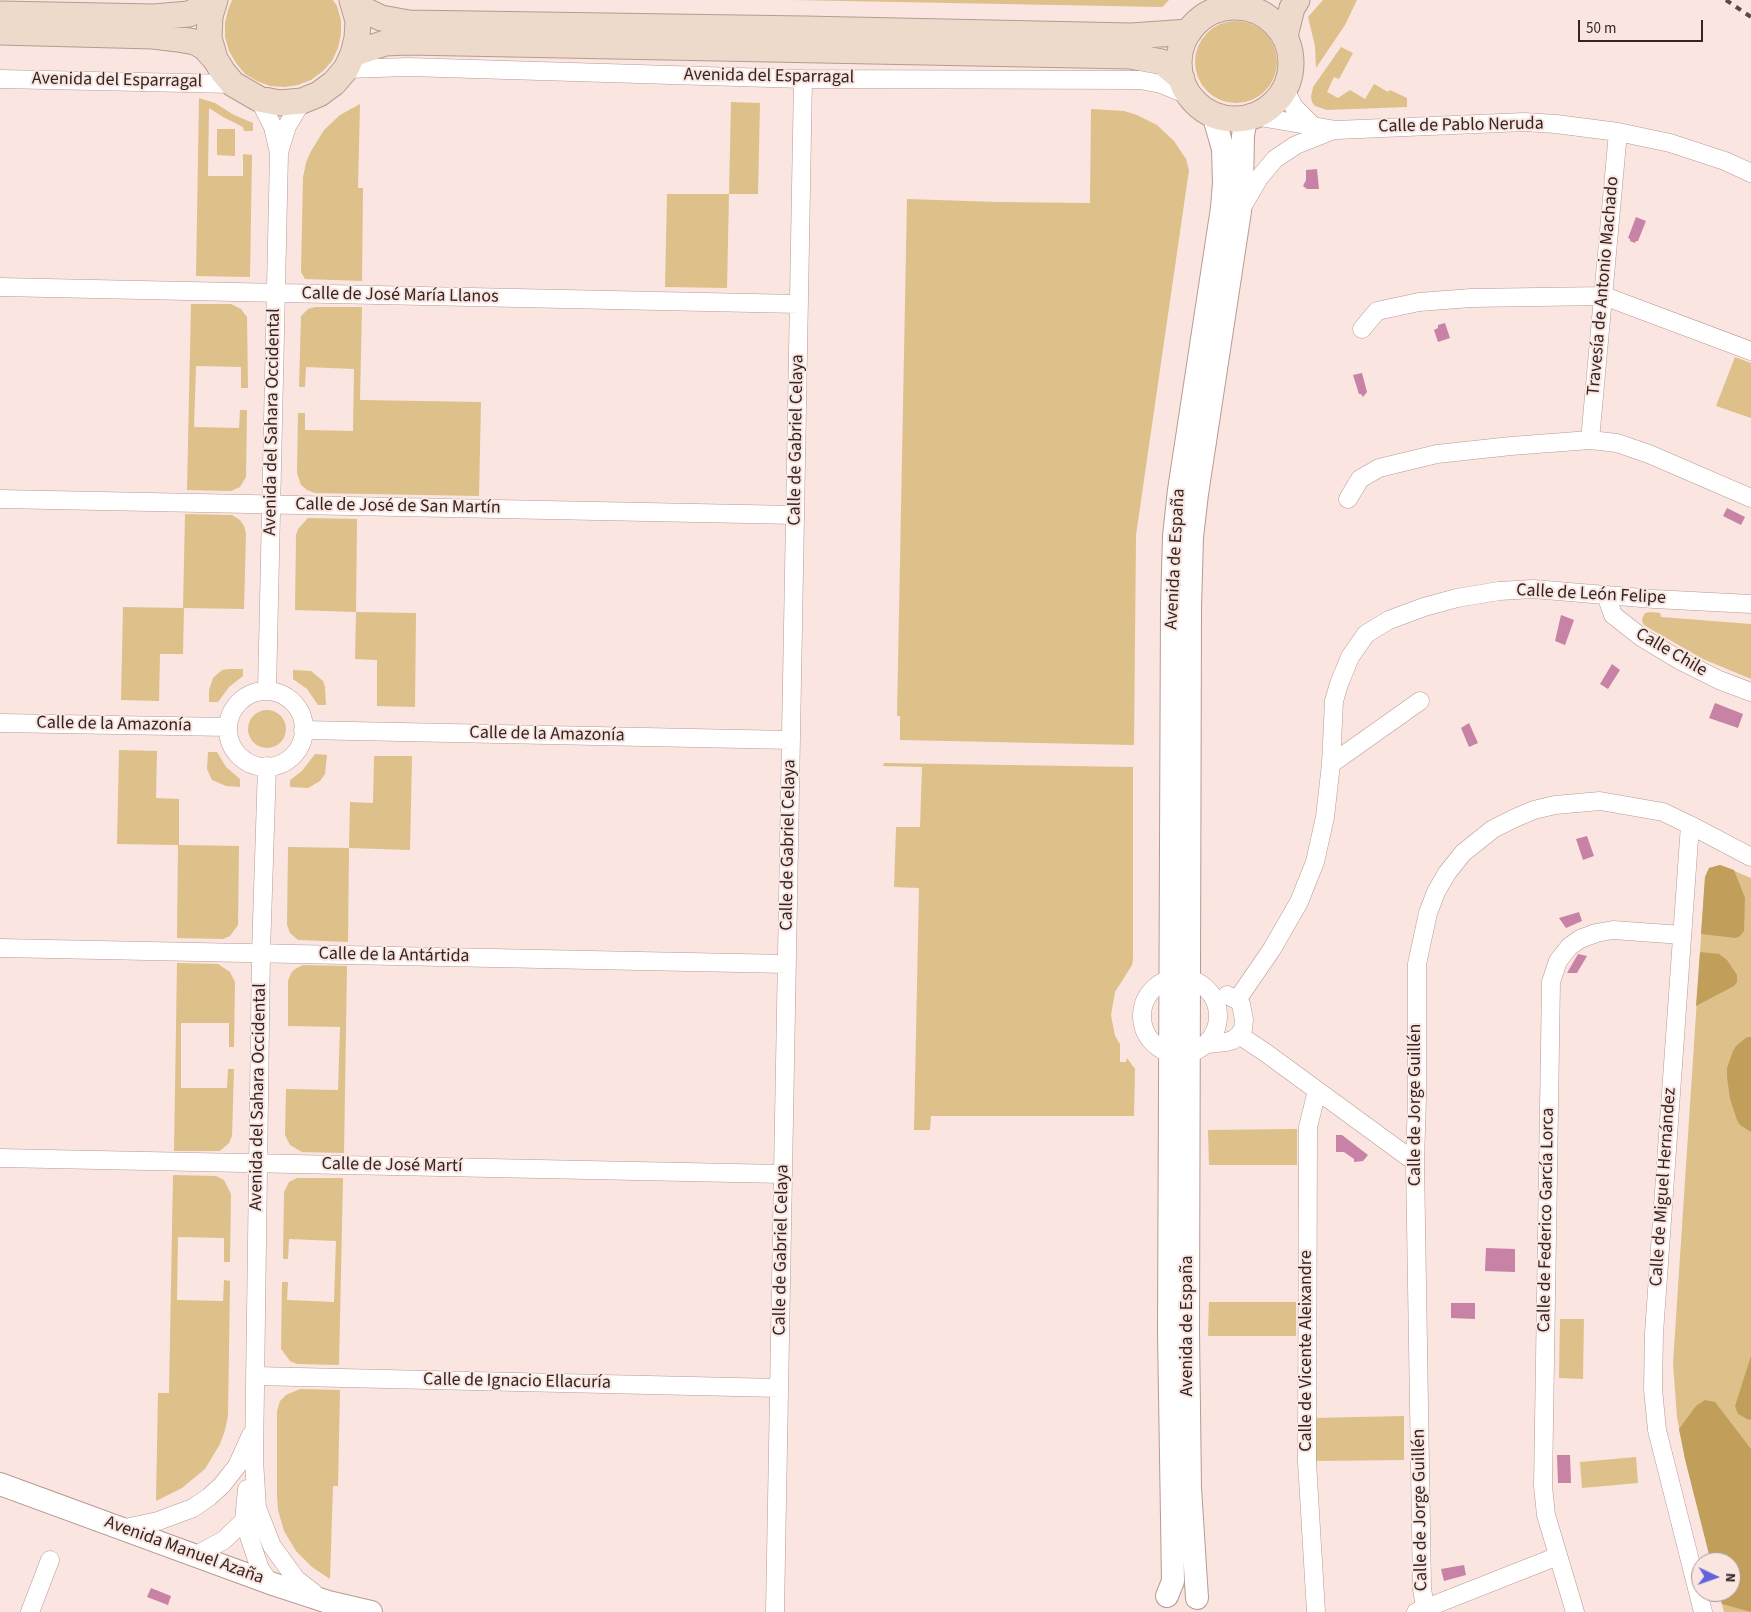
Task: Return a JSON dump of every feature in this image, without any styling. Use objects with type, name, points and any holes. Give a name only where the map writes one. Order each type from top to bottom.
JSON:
[{"type":"main road","points":[[0,14],[154,17],[189,14],[213,0]]},
{"type":"main road","points":[[213,0],[210,16],[210,38],[215,59],[223,72],[233,84],[259,99],[280,103],[302,101],[319,94],[334,83],[350,61],[357,38],[358,21],[353,3]]},
{"type":"main road","points":[[1285,36],[1292,8],[1297,0]]},
{"type":"main road","points":[[353,3],[381,18],[409,23],[1131,36],[1189,32]]},
{"type":"main road","points":[[1251,4],[1269,18],[1285,36],[1291,54],[1291,72],[1285,90],[1272,106],[1250,117],[1229,119],[1213,114],[1200,106],[1186,87],[1179,63],[1185,39],[1200,20],[1214,11],[1251,4]]},
{"type":"main road","name":"Avenida del Esparragal","points":[[0,32],[153,36],[178,39],[195,42],[204,47],[215,59]]},
{"type":"main road","name":"Avenida del Esparragal","points":[[350,61],[386,43],[408,42],[1130,56],[1162,62],[1186,87]]},
{"type":"street","name":"Avenida del Esparragal","points":[[350,61],[408,67],[803,79],[1140,80],[1186,87]]},
{"type":"street","name":"Avenida del Esparragal","points":[[0,79],[233,84]]},
{"type":"street","name":"Calle de Gabriel Celaya","points":[[775,1612],[803,79]]},
{"type":"street","points":[[1285,90],[1294,108],[1314,127]]},
{"type":"street","name":"Avenida del Sahara Occidental","points":[[259,99],[273,127],[278,153],[267,691]]},
{"type":"street","name":"Avenida del Sahara Occidental","points":[[278,153],[287,126],[302,101]]},
{"type":"street","name":"Avenida de España","points":[[1201,1605],[1190,1488],[1188,1050],[1180,978],[1172,605],[1174,536],[1180,481],[1222,208],[1224,183],[1223,149],[1213,114]]},
{"type":"street","name":"Avenida de España","points":[[1180,978],[1192,537],[1240,211],[1243,136],[1250,117]]},
{"type":"street","name":"Calle de Pablo Neruda","points":[[1250,117],[1336,130],[1524,122],[1618,132],[1670,143],[1725,161],[1751,172]]},
{"type":"street","name":"Avenida de España","points":[[1240,211],[1259,178],[1274,159],[1296,145],[1336,130]]},
{"type":"street","name":"Travesía de Antonio Machado","points":[[1590,440],[1618,132]]},
{"type":"street","name":"Calle de José María Llanos","points":[[0,287],[799,304]]},
{"type":"street","points":[[1362,329],[1377,311],[1419,302],[1472,298],[1604,296],[1751,351]]},
{"type":"street","points":[[1348,499],[1360,479],[1379,468],[1437,454],[1590,440],[1617,443],[1649,454],[1751,498]]},
{"type":"street","name":"Calle de José de San Martín","points":[[0,499],[795,515]]},
{"type":"street","name":"Calle de León Felipe","points":[[1237,1000],[1272,949],[1299,902],[1315,862],[1325,817],[1331,764],[1334,701],[1350,657],[1366,634],[1375,627],[1424,607],[1457,598],[1498,591],[1533,589],[1606,596],[1751,604]]},
{"type":"street","name":"Calle Chile","points":[[1606,596],[1613,615],[1641,637],[1680,661],[1719,680],[1751,692]]},
{"type":"street","points":[[267,691],[281,694],[293,703],[301,716],[303,730],[300,744],[292,755],[281,763],[268,766],[252,764],[239,756],[231,742],[228,727],[232,711],[243,698],[258,692],[267,691]]},
{"type":"street","points":[[1331,764],[1420,701]]},
{"type":"street","name":"Calle de la Amazonía","points":[[0,723],[228,727]]},
{"type":"street","name":"Calle de la Amazonía","points":[[303,730],[791,740]]},
{"type":"street","name":"Avenida del Sahara Occidental","points":[[268,766],[261,953],[254,1428],[257,1508],[272,1546],[296,1580],[326,1607]]},
{"type":"street","name":"Calle de Jorge Guillén","points":[[1422,1611],[1415,1162],[1417,964],[1431,906],[1436,892],[1452,866],[1463,853],[1493,829],[1515,818],[1555,805],[1600,802],[1623,804],[1663,812],[1690,825]]},
{"type":"street","points":[[1690,825],[1751,857]]},
{"type":"street","name":"Calle de Miguel Hernández","points":[[1690,825],[1654,1333],[1653,1389],[1657,1430],[1703,1612]]},
{"type":"street","name":"Calle de Federico García Lorca","points":[[1575,1612],[1546,1515],[1543,1486],[1551,982],[1558,961],[1569,947],[1580,939],[1596,933],[1613,930],[1682,935]]},
{"type":"street","name":"Calle de la Antártida","points":[[0,948],[787,964]]},
{"type":"street","points":[[1180,978],[1199,983],[1208,990],[1237,1000],[1244,1011],[1243,1029],[1239,1035],[1226,1042],[1188,1050],[1160,1048],[1150,1039],[1143,1024],[1143,1010],[1147,998],[1156,986],[1180,978]]},
{"type":"street","name":"Avenida de España","points":[[1188,1050],[1214,1034],[1218,1023],[1218,1011],[1215,1000],[1208,990]]},
{"type":"street","points":[[1239,1035],[1266,1052],[1415,1162]]},
{"type":"street","name":"Avenida de España","points":[[1161,1604],[1173,1581],[1169,1332],[1188,1050]]},
{"type":"street","name":"Calle de Vicente Aleixandre","points":[[1316,1612],[1307,1462],[1307,1156],[1308,1127],[1317,1091]]},
{"type":"street","name":"Calle de José Martí","points":[[0,1158],[783,1174]]},
{"type":"street","name":"Calle de Ignacio Ellacuría","points":[[255,1376],[780,1388]]},
{"type":"street","name":"Avenida del Sahara Occidental","points":[[121,1529],[158,1521],[192,1508],[209,1497],[222,1485],[237,1466],[254,1428]]},
{"type":"street","name":"Avenida del Sahara Occidental","points":[[254,1460],[248,1480],[244,1521],[260,1569],[270,1583]]},
{"type":"street","name":"Avenida Manuel Azaña","points":[[0,1484],[270,1583],[326,1607],[371,1612]]},
{"type":"street","points":[[195,1556],[224,1540],[257,1508]]},
{"type":"street","points":[[1422,1611],[1558,1556]]},
{"type":"street","points":[[30,1612],[50,1560]]},
{"type":"street","points":[[1161,1604],[1181,1593],[1189,1594],[1201,1605]]},
{"type":"shaded area","points":[[232,0],[333,0],[341,20],[341,34],[338,48],[332,61],[311,80],[298,85],[270,86],[245,74],[229,51],[225,37],[225,23]]},
{"type":"shaded area","points":[[792,0],[1169,0],[1162,7]]},
{"type":"shaded area","points":[[1323,0],[1357,0],[1345,25],[1316,68],[1315,46],[1308,17]]},
{"type":"shaded area","points":[[1236,21],[1252,24],[1265,33],[1274,46],[1277,62],[1274,78],[1265,91],[1252,100],[1236,103],[1220,100],[1207,91],[1198,78],[1195,62],[1198,46],[1207,33],[1220,24]]},
{"type":"shaded area","points":[[1341,47],[1353,53],[1339,79],[1334,77],[1327,92],[1338,98],[1350,90],[1365,99],[1374,84],[1388,92],[1390,90],[1407,98],[1407,107],[1327,110],[1315,106],[1311,97],[1313,87]]},
{"type":"shaded area","points":[[199,98],[215,103],[234,115],[253,123],[253,131],[244,131],[243,127],[209,108],[208,176],[243,176],[243,154],[252,155],[250,277],[196,276]]},
{"type":"shaded area","points":[[731,102],[760,103],[758,194],[729,194]]},
{"type":"shaded area","points":[[360,104],[358,188],[363,188],[362,281],[305,279],[301,272],[303,177],[306,163],[324,130],[340,115]]},
{"type":"shaded area","points":[[1091,109],[1124,111],[1157,125],[1174,141],[1186,159],[1189,170],[1136,535],[1134,745],[900,740],[900,716],[897,716],[907,199],[1090,203]]},
{"type":"shaded area","points":[[217,129],[235,129],[235,156],[217,155]]},
{"type":"shaded area","points":[[1317,169],[1319,189],[1307,189],[1303,186],[1306,180],[1306,170]]},
{"type":"shaded area","points":[[667,194],[729,194],[727,288],[665,287]]},
{"type":"shaded area","points":[[1636,217],[1646,221],[1638,241],[1635,243],[1628,238]]},
{"type":"shaded area","points":[[191,304],[231,304],[241,309],[247,317],[248,388],[241,388],[241,367],[196,366],[194,427],[239,428],[240,410],[247,410],[246,477],[240,487],[231,491],[187,490]]},
{"type":"shaded area","points":[[315,307],[362,307],[360,400],[481,402],[479,496],[315,493],[301,485],[297,473],[298,413],[305,413],[305,430],[353,431],[354,369],[306,367],[305,387],[299,387],[301,316],[308,309]]},
{"type":"shaded area","points":[[1445,323],[1450,338],[1438,342],[1434,330],[1438,328],[1438,325]]},
{"type":"shaded area","points":[[1735,357],[1751,363],[1751,418],[1716,406]]},
{"type":"shaded area","points":[[1362,373],[1367,392],[1363,397],[1359,394],[1353,375]]},
{"type":"shaded area","points":[[1727,508],[1745,517],[1741,525],[1723,516]]},
{"type":"shaded area","points":[[185,514],[232,515],[240,520],[244,526],[246,533],[244,609],[184,608],[183,654],[160,654],[159,701],[121,700],[123,607],[183,608]]},
{"type":"shaded area","points":[[308,518],[357,519],[356,612],[295,610],[296,535],[298,529]]},
{"type":"shaded area","points":[[356,612],[416,613],[415,707],[377,706],[377,660],[355,659]]},
{"type":"shaded area","points":[[1645,613],[1660,613],[1661,617],[1751,624],[1751,679],[1703,659],[1647,627],[1643,624],[1642,619]]},
{"type":"shaded area","points":[[1561,615],[1574,620],[1565,645],[1555,641]]},
{"type":"shaded area","points":[[1612,664],[1620,670],[1608,689],[1600,684]]},
{"type":"shaded area","points":[[243,669],[243,676],[229,687],[218,702],[209,702],[209,690],[213,678],[222,670]]},
{"type":"shaded area","points":[[293,670],[311,671],[323,681],[326,705],[318,705],[307,689],[293,679]]},
{"type":"shaded area","points":[[1715,703],[1743,714],[1738,728],[1709,718]]},
{"type":"shaded area","points":[[267,710],[281,715],[286,729],[281,743],[267,748],[253,743],[248,729],[253,715]]},
{"type":"shaded area","points":[[1469,723],[1478,743],[1469,747],[1461,728]]},
{"type":"shaded area","points":[[119,750],[157,751],[156,798],[179,799],[179,845],[239,846],[238,925],[230,936],[223,939],[177,938],[178,845],[117,844]]},
{"type":"shaded area","points":[[208,752],[217,752],[226,767],[240,779],[240,787],[226,786],[212,780],[207,769]]},
{"type":"shaded area","points":[[315,754],[327,755],[325,774],[320,781],[308,788],[290,787],[290,780],[302,771]]},
{"type":"shaded area","points":[[374,756],[412,756],[410,850],[349,848],[350,802],[373,803]]},
{"type":"shaded area","points":[[884,763],[1133,767],[1133,959],[1132,965],[1115,992],[1111,1015],[1115,1036],[1120,1044],[1120,1062],[1126,1062],[1127,1058],[1135,1069],[1134,1116],[931,1116],[930,1130],[914,1130],[919,888],[894,887],[896,827],[920,827],[922,767],[883,766]]},
{"type":"shaded area","points":[[1587,836],[1594,856],[1583,860],[1576,839]]},
{"type":"shaded area","points":[[288,847],[349,848],[348,942],[298,940],[290,933],[287,925]]},
{"type":"shaded area","points":[[1720,865],[1751,878],[1751,1612],[1724,1612],[1722,1602],[1741,1602],[1741,1552],[1708,1552],[1685,1459],[1677,1417],[1673,1363],[1705,877],[1709,868]]},
{"type":"shaded area","points":[[1720,865],[1734,870],[1745,898],[1744,931],[1736,938],[1701,934],[1705,877],[1709,868]]},
{"type":"shaded area","points":[[1579,912],[1582,921],[1566,928],[1559,918]]},
{"type":"shaded area","points":[[1700,952],[1719,954],[1727,960],[1737,975],[1737,982],[1734,986],[1696,1006]]},
{"type":"shaded area","points":[[1578,954],[1587,956],[1577,973],[1567,973]]},
{"type":"shaded area","points":[[177,963],[218,964],[230,972],[235,982],[234,1047],[229,1047],[229,1023],[181,1023],[181,1088],[227,1088],[228,1069],[234,1069],[232,1136],[229,1143],[220,1151],[174,1151]]},
{"type":"shaded area","points":[[303,965],[347,966],[344,1153],[302,1152],[290,1145],[285,1135],[286,1089],[338,1090],[340,1027],[288,1026],[288,981],[291,973]]},
{"type":"shaded area","points":[[1747,1037],[1751,1037],[1751,1132],[1740,1125],[1737,1120],[1730,1099],[1727,1077],[1727,1068],[1733,1051]]},
{"type":"shaded area","points":[[1297,1129],[1297,1165],[1209,1165],[1208,1130]]},
{"type":"shaded area","points":[[1336,1135],[1342,1135],[1368,1155],[1363,1161],[1354,1162],[1354,1159],[1344,1152],[1336,1152]]},
{"type":"shaded area","points":[[173,1175],[216,1176],[224,1180],[231,1194],[230,1262],[224,1262],[224,1238],[178,1237],[177,1300],[223,1301],[224,1280],[230,1281],[228,1416],[220,1444],[205,1469],[182,1488],[156,1501],[158,1393],[169,1393]]},
{"type":"shaded area","points":[[297,1178],[343,1178],[339,1365],[297,1364],[290,1361],[281,1349],[282,1282],[288,1282],[287,1300],[334,1302],[336,1241],[289,1239],[288,1259],[283,1259],[284,1192],[289,1182]]},
{"type":"shaded area","points":[[1486,1248],[1515,1249],[1515,1272],[1485,1271]]},
{"type":"shaded area","points":[[1209,1302],[1296,1302],[1296,1336],[1208,1336]]},
{"type":"shaded area","points":[[1451,1303],[1475,1303],[1475,1319],[1451,1318]]},
{"type":"shaded area","points":[[1560,1319],[1584,1319],[1583,1379],[1559,1378]]},
{"type":"shaded area","points":[[1751,1356],[1751,1419],[1749,1420],[1738,1414],[1735,1406]]},
{"type":"shaded area","points":[[300,1389],[340,1390],[338,1486],[333,1486],[330,1579],[312,1567],[296,1551],[284,1531],[278,1510],[277,1411],[280,1401],[286,1395]]},
{"type":"shaded area","points":[[1705,1400],[1715,1402],[1751,1449],[1751,1612],[1722,1604],[1722,1602],[1741,1602],[1741,1552],[1708,1552],[1679,1429],[1696,1406]]},
{"type":"shaded area","points":[[1404,1416],[1404,1460],[1314,1461],[1312,1418]]},
{"type":"shaded area","points":[[1557,1455],[1570,1455],[1571,1483],[1558,1483]]},
{"type":"shaded area","points":[[1636,1457],[1638,1483],[1582,1488],[1580,1462]]},
{"type":"shaded area","points":[[1464,1565],[1466,1575],[1444,1581],[1441,1569]]},
{"type":"shaded area","points":[[151,1588],[171,1596],[168,1605],[147,1597]]},
{"type":"railway","points":[[1726,0],[1751,17]]}]
